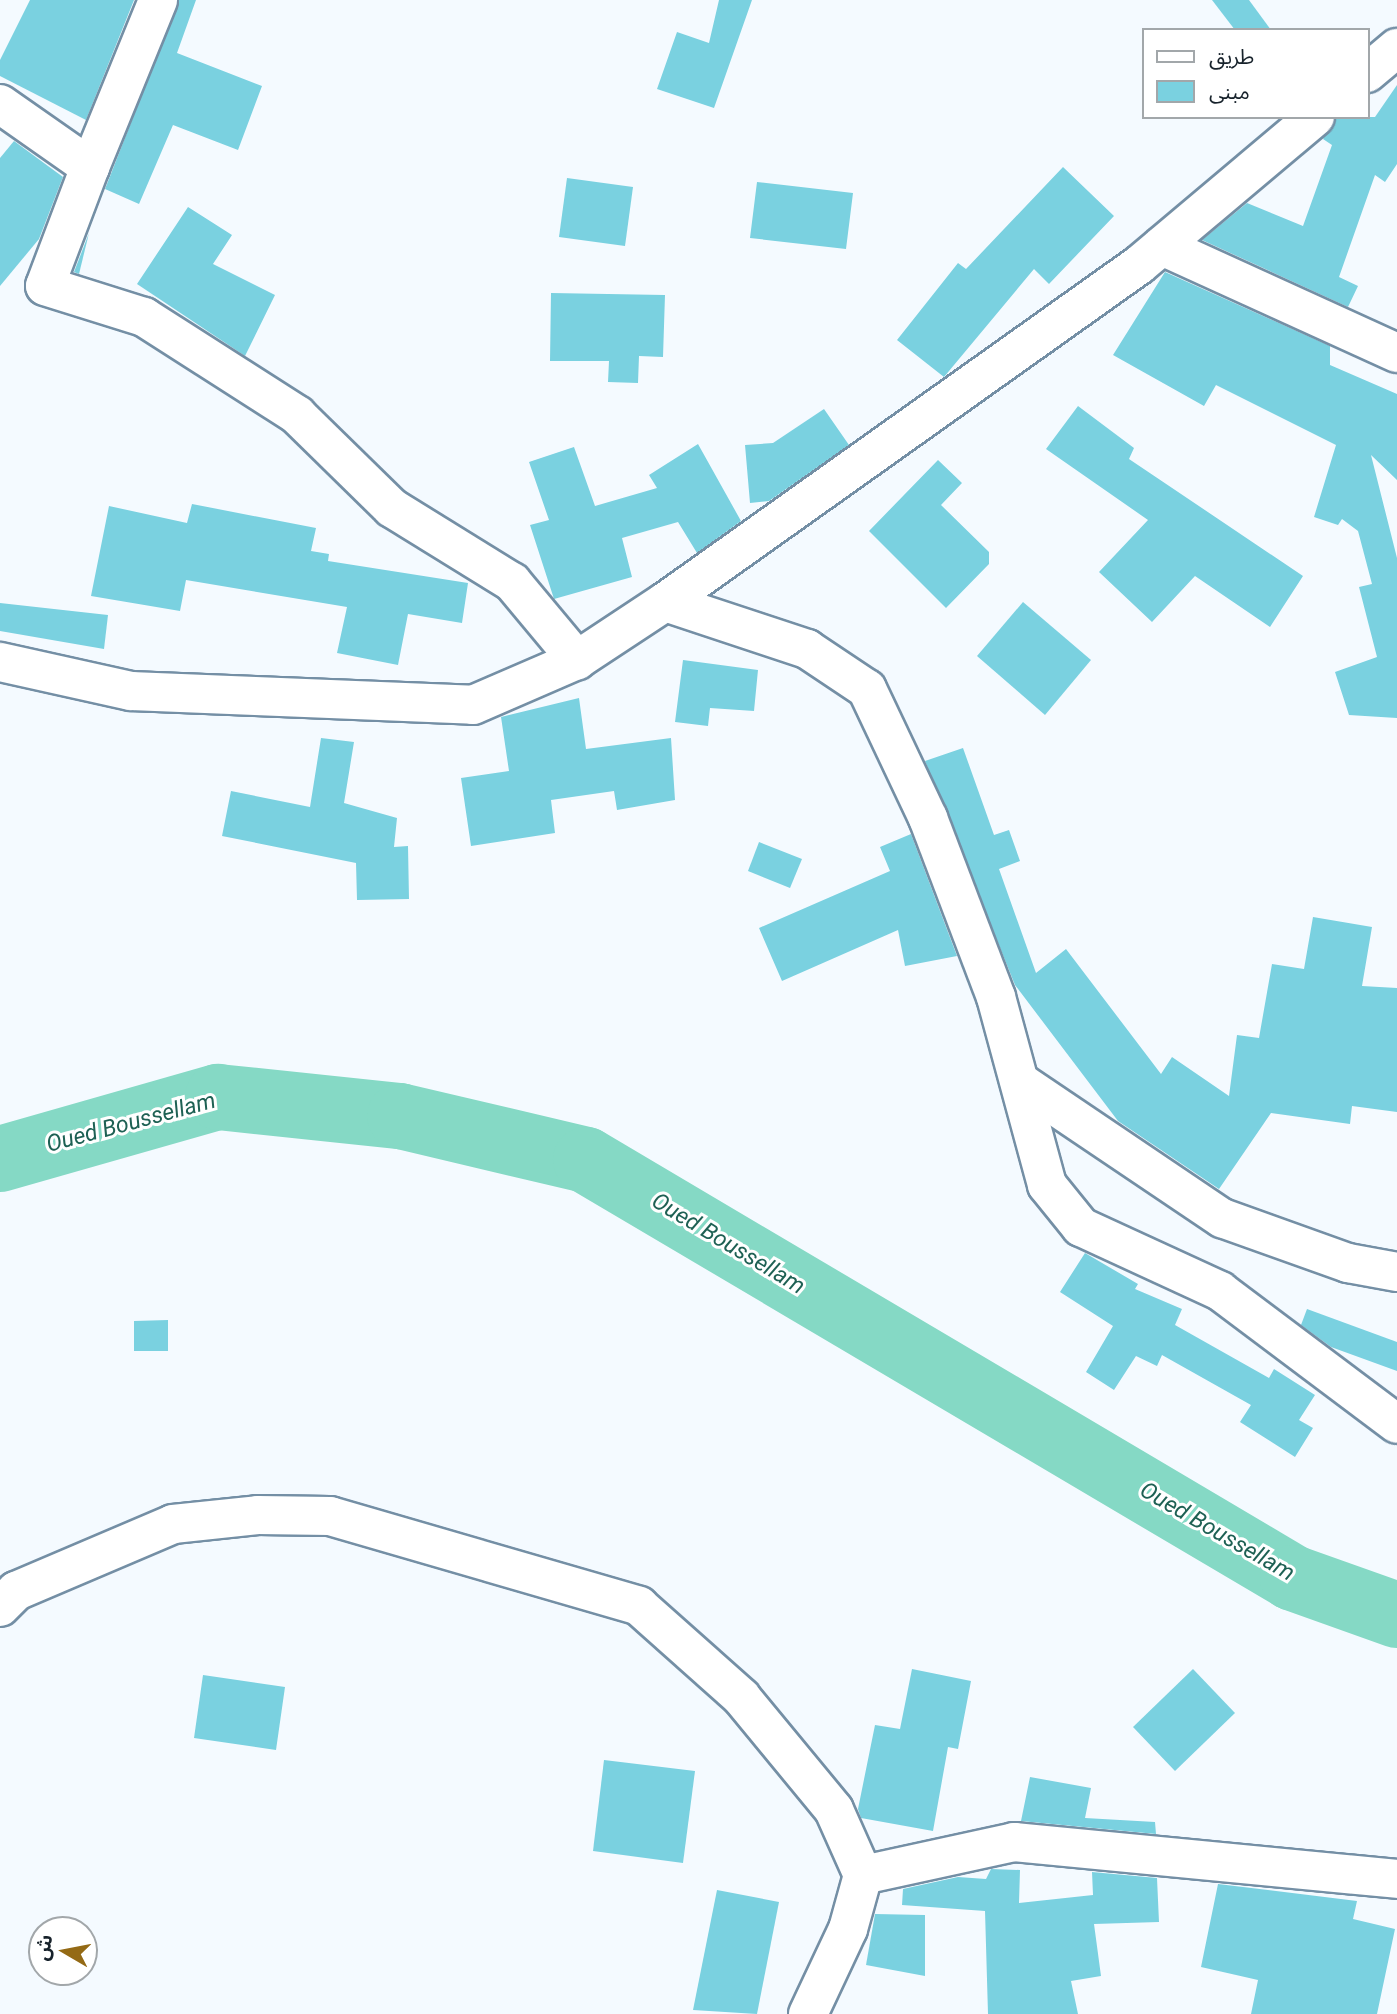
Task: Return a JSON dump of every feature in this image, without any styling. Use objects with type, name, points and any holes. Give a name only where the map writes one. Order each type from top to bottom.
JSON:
[{"type":"street","points":[[158,0],[45,286],[144,317],[297,415],[392,508],[512,582],[577,660]]},
{"type":"street","points":[[1369,72],[1397,48]]},
{"type":"street","points":[[0,104],[90,167]]},
{"type":"street","points":[[0,662],[131,691],[473,705],[577,660],[665,602],[1162,246],[1313,119]]},
{"type":"street","points":[[1162,246],[1397,353]]},
{"type":"street","points":[[665,602],[807,649],[867,689],[928,818],[996,997],[1047,1185],[1081,1227],[1220,1291],[1397,1424]]},
{"type":"street","points":[[1020,1082],[1222,1218],[1348,1263],[1397,1272]]},
{"type":"street","points":[[5,1597],[173,1524],[258,1515],[330,1516],[639,1606],[741,1697],[834,1810],[863,1875],[848,1929],[808,2014]]},
{"type":"street","points":[[863,1875],[1014,1842],[1397,1879]]},
{"type":"building","points":[[30,0],[134,0],[86,120],[0,76],[0,60]]},
{"type":"building","points":[[179,0],[196,0],[177,53],[262,86],[238,150],[173,125],[139,204],[105,189]]},
{"type":"building","points":[[719,0],[752,0],[714,108],[657,89],[677,32],[709,43]]},
{"type":"building","points":[[1212,0],[1249,0],[1270,28],[1233,28]]},
{"type":"building","points":[[1397,85],[1397,164],[1385,182],[1375,175],[1339,277],[1358,286],[1348,307],[1202,240],[1247,203],[1303,226],[1332,145],[1323,139],[1335,119],[1375,117]]},
{"type":"building","points":[[14,141],[63,177],[39,239],[0,286],[0,158]]},
{"type":"building","points":[[1063,167],[1114,216],[1049,284],[1034,269],[944,377],[897,340],[958,263],[966,269]]},
{"type":"building","points":[[567,178],[633,187],[625,246],[559,237]]},
{"type":"building","points":[[757,182],[853,193],[846,249],[750,238]]},
{"type":"building","points":[[188,207],[232,235],[213,264],[275,295],[245,356],[137,284]]},
{"type":"building","points":[[89,233],[79,274],[74,272]]},
{"type":"building","points":[[1165,272],[1330,346],[1330,365],[1397,394],[1397,480],[1371,455],[1397,558],[1397,718],[1349,715],[1335,672],[1377,657],[1359,587],[1372,584],[1358,531],[1342,519],[1338,525],[1314,517],[1336,445],[1216,385],[1204,406],[1113,355]]},
{"type":"building","points":[[551,293],[665,295],[663,357],[639,356],[638,383],[608,382],[609,361],[550,361]]},
{"type":"building","points":[[1078,406],[1134,448],[1129,459],[1303,576],[1270,627],[1195,576],[1152,622],[1099,572],[1148,520],[1046,449]]},
{"type":"building","points":[[824,409],[849,445],[769,501],[750,503],[745,445],[773,443]]},
{"type":"building","points":[[698,444],[741,521],[697,553],[678,522],[622,538],[632,577],[554,599],[530,525],[549,520],[529,462],[574,447],[595,506],[657,488],[649,475]]},
{"type":"building","points":[[938,460],[962,483],[941,505],[989,552],[989,564],[946,608],[869,531]]},
{"type":"building","points":[[192,504],[316,528],[311,551],[329,554],[328,561],[468,583],[462,623],[408,614],[398,665],[337,653],[347,607],[186,580],[180,611],[91,596],[109,506],[187,523]]},
{"type":"building","points":[[1023,602],[1091,660],[1045,715],[977,656]]},
{"type":"building","points":[[0,603],[108,615],[104,649],[0,631]]},
{"type":"building","points":[[683,660],[758,670],[754,711],[710,708],[708,726],[675,722]]},
{"type":"building","points":[[579,698],[586,749],[671,738],[675,800],[617,810],[614,791],[551,800],[555,833],[471,846],[461,778],[509,771],[501,717]]},
{"type":"building","points":[[321,738],[354,742],[344,803],[397,818],[394,847],[408,846],[409,899],[357,900],[356,863],[222,836],[231,791],[310,807]]},
{"type":"building","points":[[963,748],[994,835],[1009,830],[1020,861],[999,869],[1036,973],[1066,949],[1161,1074],[1172,1057],[1229,1096],[1237,1035],[1259,1038],[1272,964],[1304,969],[1313,917],[1372,927],[1362,986],[1397,988],[1397,1112],[1352,1106],[1350,1124],[1271,1113],[1219,1189],[1118,1121],[1015,985],[925,761]]},
{"type":"building","points":[[911,834],[957,956],[905,966],[898,930],[782,981],[759,928],[890,871],[880,847]]},
{"type":"building","points":[[759,842],[802,859],[790,888],[748,871]]},
{"type":"building","points":[[1085,1253],[1138,1284],[1135,1289],[1182,1309],[1175,1325],[1269,1378],[1274,1369],[1315,1395],[1299,1420],[1313,1428],[1295,1457],[1240,1422],[1251,1405],[1162,1355],[1157,1366],[1136,1356],[1114,1390],[1086,1372],[1113,1326],[1060,1292]]},
{"type":"building","points":[[1307,1309],[1397,1342],[1397,1371],[1331,1347],[1301,1325]]},
{"type":"building","points":[[168,1320],[168,1351],[134,1351],[134,1321]]},
{"type":"building","points":[[912,1669],[971,1681],[958,1749],[948,1747],[933,1831],[861,1818],[858,1809],[875,1725],[900,1729]]},
{"type":"building","points":[[1193,1669],[1235,1713],[1175,1771],[1133,1727]]},
{"type":"building","points":[[203,1675],[285,1687],[276,1750],[194,1738]]},
{"type":"building","points":[[604,1760],[695,1771],[683,1863],[593,1851]]},
{"type":"building","points":[[1030,1777],[1091,1788],[1085,1818],[1155,1822],[1156,1834],[1021,1821]]},
{"type":"building","points":[[991,1869],[1020,1870],[1019,1903],[1093,1895],[1092,1872],[1157,1878],[1159,1922],[1094,1924],[1101,1976],[1071,1981],[1078,2014],[988,2014],[985,1911],[902,1905],[903,1889],[958,1877],[986,1879]]},
{"type":"building","points":[[1218,1884],[1357,1901],[1353,1919],[1395,1929],[1377,2014],[1251,2014],[1258,1980],[1201,1967]]},
{"type":"building","points":[[717,1890],[779,1902],[757,2014],[693,2010]]},
{"type":"building","points":[[875,1914],[925,1915],[925,1976],[866,1965]]},
{"type":"waterway","name":"Oued Boussellam","points":[[0,1159],[218,1097],[400,1116],[586,1160],[1293,1578],[1397,1615]]}]
